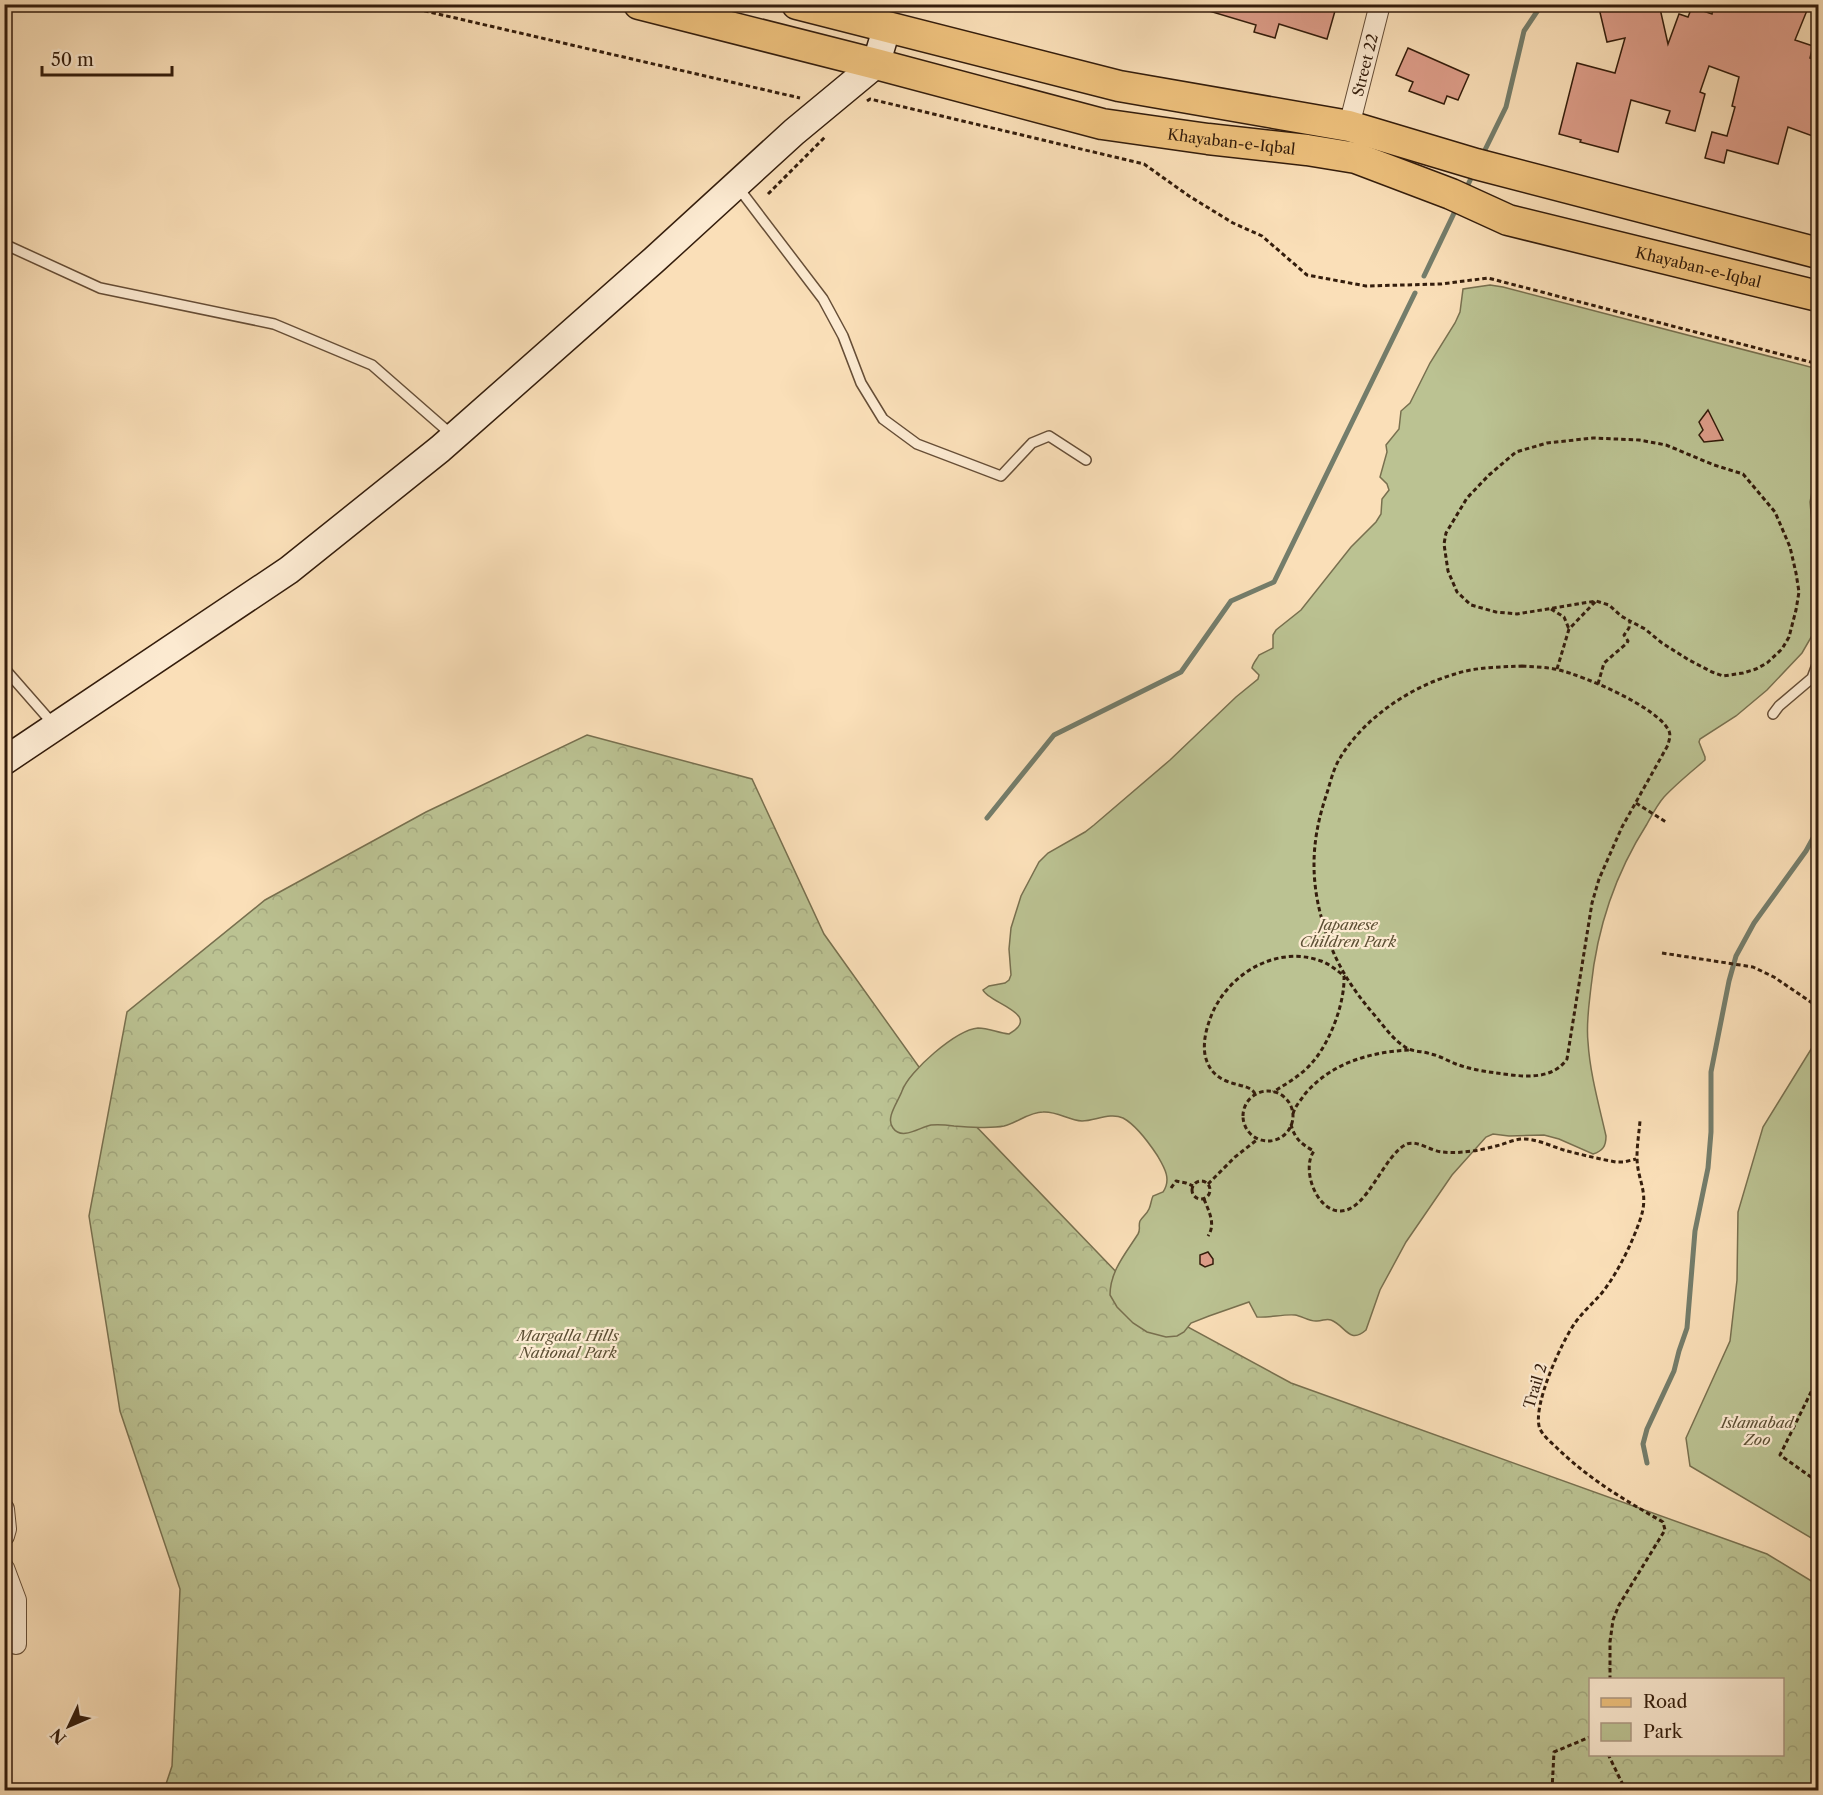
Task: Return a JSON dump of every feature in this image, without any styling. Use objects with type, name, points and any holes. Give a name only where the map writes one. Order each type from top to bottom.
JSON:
[{"type":"main road","name":"Khayaban-e-Iqbal","points":[[639,4],[1102,124],[1356,158],[1451,194],[1508,220],[1818,296]]},
{"type":"main road","points":[[797,4],[1119,86],[1349,126],[1476,164],[1818,253]]},
{"type":"street","name":"Street 22","points":[[1349,126],[1380,4]]},
{"type":"street","points":[[4,761],[289,570],[454,436],[654,260],[794,132],[830,117],[876,64],[887,27]]},
{"type":"street","points":[[4,1509],[6,1529],[4,1536]]},
{"type":"street","points":[[5,1570],[16,1600],[16,1644]]},
{"type":"lane","points":[[736,185],[823,299],[843,336],[861,383],[883,419],[917,444],[1001,476],[1032,443],[1049,436],[1086,460]]},
{"type":"lane","points":[[4,244],[100,288],[274,324],[372,365],[454,436]]},
{"type":"lane","points":[[1773,714],[1779,706],[1815,680],[1818,662]]},
{"type":"lane","points":[[4,668],[55,727]]},
{"type":"path","points":[[395,4],[830,117],[768,194]]},
{"type":"path","points":[[864,102],[870,99],[1143,164],[1233,223],[1262,236],[1307,275],[1366,286],[1441,284],[1488,278],[1818,364]]},
{"type":"path","points":[[1576,439],[1639,440],[1666,445],[1743,474],[1775,512],[1790,547],[1798,585],[1791,632],[1782,649],[1767,663],[1756,669],[1723,676],[1689,660],[1662,643],[1645,628],[1621,616],[1608,605],[1596,601],[1512,614],[1476,607],[1466,602],[1457,592],[1448,572],[1444,544],[1446,533],[1470,494],[1514,453],[1538,445],[1576,439]]},
{"type":"path","points":[[1557,669],[1569,628],[1596,601]]},
{"type":"path","points":[[1549,608],[1564,617],[1569,628]]},
{"type":"path","points":[[1598,684],[1604,663],[1627,643],[1624,635],[1629,628],[1630,621]]},
{"type":"path","points":[[1522,666],[1557,669],[1598,684],[1649,712],[1660,720],[1670,735],[1668,744],[1602,871],[1594,896],[1569,1052],[1563,1064],[1542,1075],[1507,1075],[1466,1067],[1404,1047],[1344,976],[1334,955],[1317,905],[1313,852],[1320,814],[1339,760],[1356,737],[1379,714],[1407,695],[1457,673],[1522,666]]},
{"type":"path","points":[[1636,803],[1666,822]]},
{"type":"path","points":[[1662,953],[1764,971],[1818,1007]]},
{"type":"path","points":[[1255,1094],[1250,1087],[1235,1085],[1219,1077],[1210,1068],[1205,1056],[1204,1041],[1207,1029],[1220,997],[1229,985],[1257,966],[1279,959],[1302,958],[1320,961],[1344,976]]},
{"type":"path","points":[[1273,1092],[1297,1077],[1317,1055],[1338,1012],[1344,976]]},
{"type":"path","points":[[1292,1115],[1314,1083],[1336,1068],[1382,1053],[1411,1050]]},
{"type":"path","points":[[1291,1124],[1281,1137],[1266,1141],[1258,1139],[1246,1129],[1243,1114],[1245,1106],[1255,1094],[1267,1091],[1287,1100],[1291,1107],[1293,1131],[1299,1142],[1314,1151],[1309,1159],[1309,1168],[1317,1196],[1326,1207],[1338,1211],[1348,1210],[1355,1204],[1372,1186],[1398,1151],[1409,1143],[1435,1151],[1457,1152],[1497,1146],[1522,1139],[1616,1162],[1636,1159]]},
{"type":"path","name":"Trail 2","points":[[1610,1678],[1610,1642],[1613,1620],[1619,1605],[1665,1530],[1663,1522],[1577,1467],[1545,1437],[1539,1428],[1537,1417],[1548,1378],[1566,1336],[1575,1322],[1604,1290],[1622,1261],[1640,1220],[1644,1191],[1636,1159],[1640,1121]]},
{"type":"path","points":[[1208,1184],[1235,1157],[1258,1139]]},
{"type":"path","points":[[1172,1188],[1174,1182],[1179,1181],[1193,1186]]},
{"type":"path","points":[[1199,1181],[1208,1184],[1210,1192],[1207,1198],[1199,1199],[1194,1196],[1193,1186],[1199,1181]]},
{"type":"path","points":[[1204,1199],[1212,1222],[1209,1236]]},
{"type":"path","points":[[1818,1378],[1780,1455],[1818,1482]]},
{"type":"path","points":[[1552,1791],[1554,1752],[1589,1737]]},
{"type":"path","points":[[1608,1756],[1623,1785],[1632,1791]]},
{"type":"green space","name":"Japanese Children Park","points":[[1490,285],[1818,369],[1818,463],[1810,502],[1818,585],[1818,611],[1813,634],[1802,653],[1767,690],[1736,716],[1700,739],[1705,760],[1673,787],[1659,803],[1617,882],[1598,944],[1587,1035],[1595,1089],[1606,1136],[1602,1150],[1593,1154],[1544,1135],[1493,1134],[1486,1137],[1452,1175],[1406,1242],[1380,1290],[1366,1330],[1360,1334],[1351,1335],[1329,1319],[1314,1321],[1295,1315],[1257,1317],[1249,1302],[1191,1323],[1184,1332],[1177,1336],[1166,1337],[1147,1332],[1133,1323],[1117,1307],[1110,1295],[1116,1270],[1138,1234],[1140,1221],[1148,1211],[1153,1196],[1163,1192],[1167,1182],[1166,1173],[1157,1155],[1133,1125],[1118,1116],[1082,1121],[1043,1112],[998,1127],[934,1125],[901,1133],[893,1128],[891,1115],[906,1083],[923,1063],[946,1044],[969,1030],[978,1028],[1009,1034],[1018,1027],[1020,1021],[1017,1015],[983,990],[1009,980],[1011,975],[1009,949],[1011,928],[1021,896],[1039,862],[1048,853],[1094,825],[1170,760],[1258,679],[1259,675],[1252,668],[1259,655],[1273,648],[1273,635],[1276,630],[1301,610],[1351,547],[1381,514],[1382,499],[1389,490],[1380,477],[1387,452],[1386,445],[1399,429],[1401,411],[1410,403],[1430,363],[1455,323],[1460,312],[1463,289]]},
{"type":"green space","name":"Margalla Hills National Park","points":[[587,735],[752,779],[824,934],[919,1067],[1149,1306],[1291,1383],[1767,1554],[1818,1585],[1818,1790],[164,1790],[172,1766],[180,1589],[120,1411],[89,1216],[127,1012],[265,900],[426,812]]},
{"type":"green space","name":"Islamabad Zoo","points":[[1818,1038],[1818,1542],[1690,1466],[1686,1438],[1730,1341],[1737,1280],[1738,1212],[1763,1127]]},
{"type":"building","points":[[1199,4],[1337,4],[1327,39],[1279,24],[1275,38],[1254,32],[1256,25],[1199,8]]},
{"type":"building","points":[[1598,4],[1659,4],[1668,44],[1679,14],[1688,17],[1692,7],[1712,14],[1714,4],[1798,4],[1808,8],[1795,40],[1813,46],[1810,58],[1818,61],[1818,138],[1788,127],[1778,164],[1727,150],[1724,163],[1705,158],[1712,132],[1727,136],[1735,107],[1732,106],[1739,77],[1709,66],[1700,92],[1705,94],[1695,131],[1666,123],[1670,111],[1631,100],[1618,152],[1559,134],[1577,63],[1615,73],[1625,38],[1607,42]]},
{"type":"building","points":[[1408,48],[1469,75],[1458,100],[1447,96],[1444,104],[1409,91],[1413,82],[1396,75]]},
{"type":"building","points":[[1708,410],[1723,440],[1704,442],[1699,435],[1703,430],[1699,422]]},
{"type":"building","points":[[1208,1252],[1213,1259],[1213,1264],[1205,1267],[1200,1264],[1200,1255]]},
{"type":"waterway","points":[[1482,156],[1506,107],[1524,31],[1542,4]]},
{"type":"waterway","points":[[1465,191],[1474,172]]},
{"type":"waterway","points":[[1424,276],[1457,207]]},
{"type":"waterway","points":[[987,818],[1054,735],[1181,672],[1231,601],[1274,582],[1415,293]]},
{"type":"waterway","points":[[1647,1463],[1643,1444],[1647,1429],[1674,1371],[1687,1328],[1695,1231],[1708,1168],[1711,1132],[1711,1072],[1729,981],[1736,956],[1754,923],[1806,851],[1818,829]]}]
